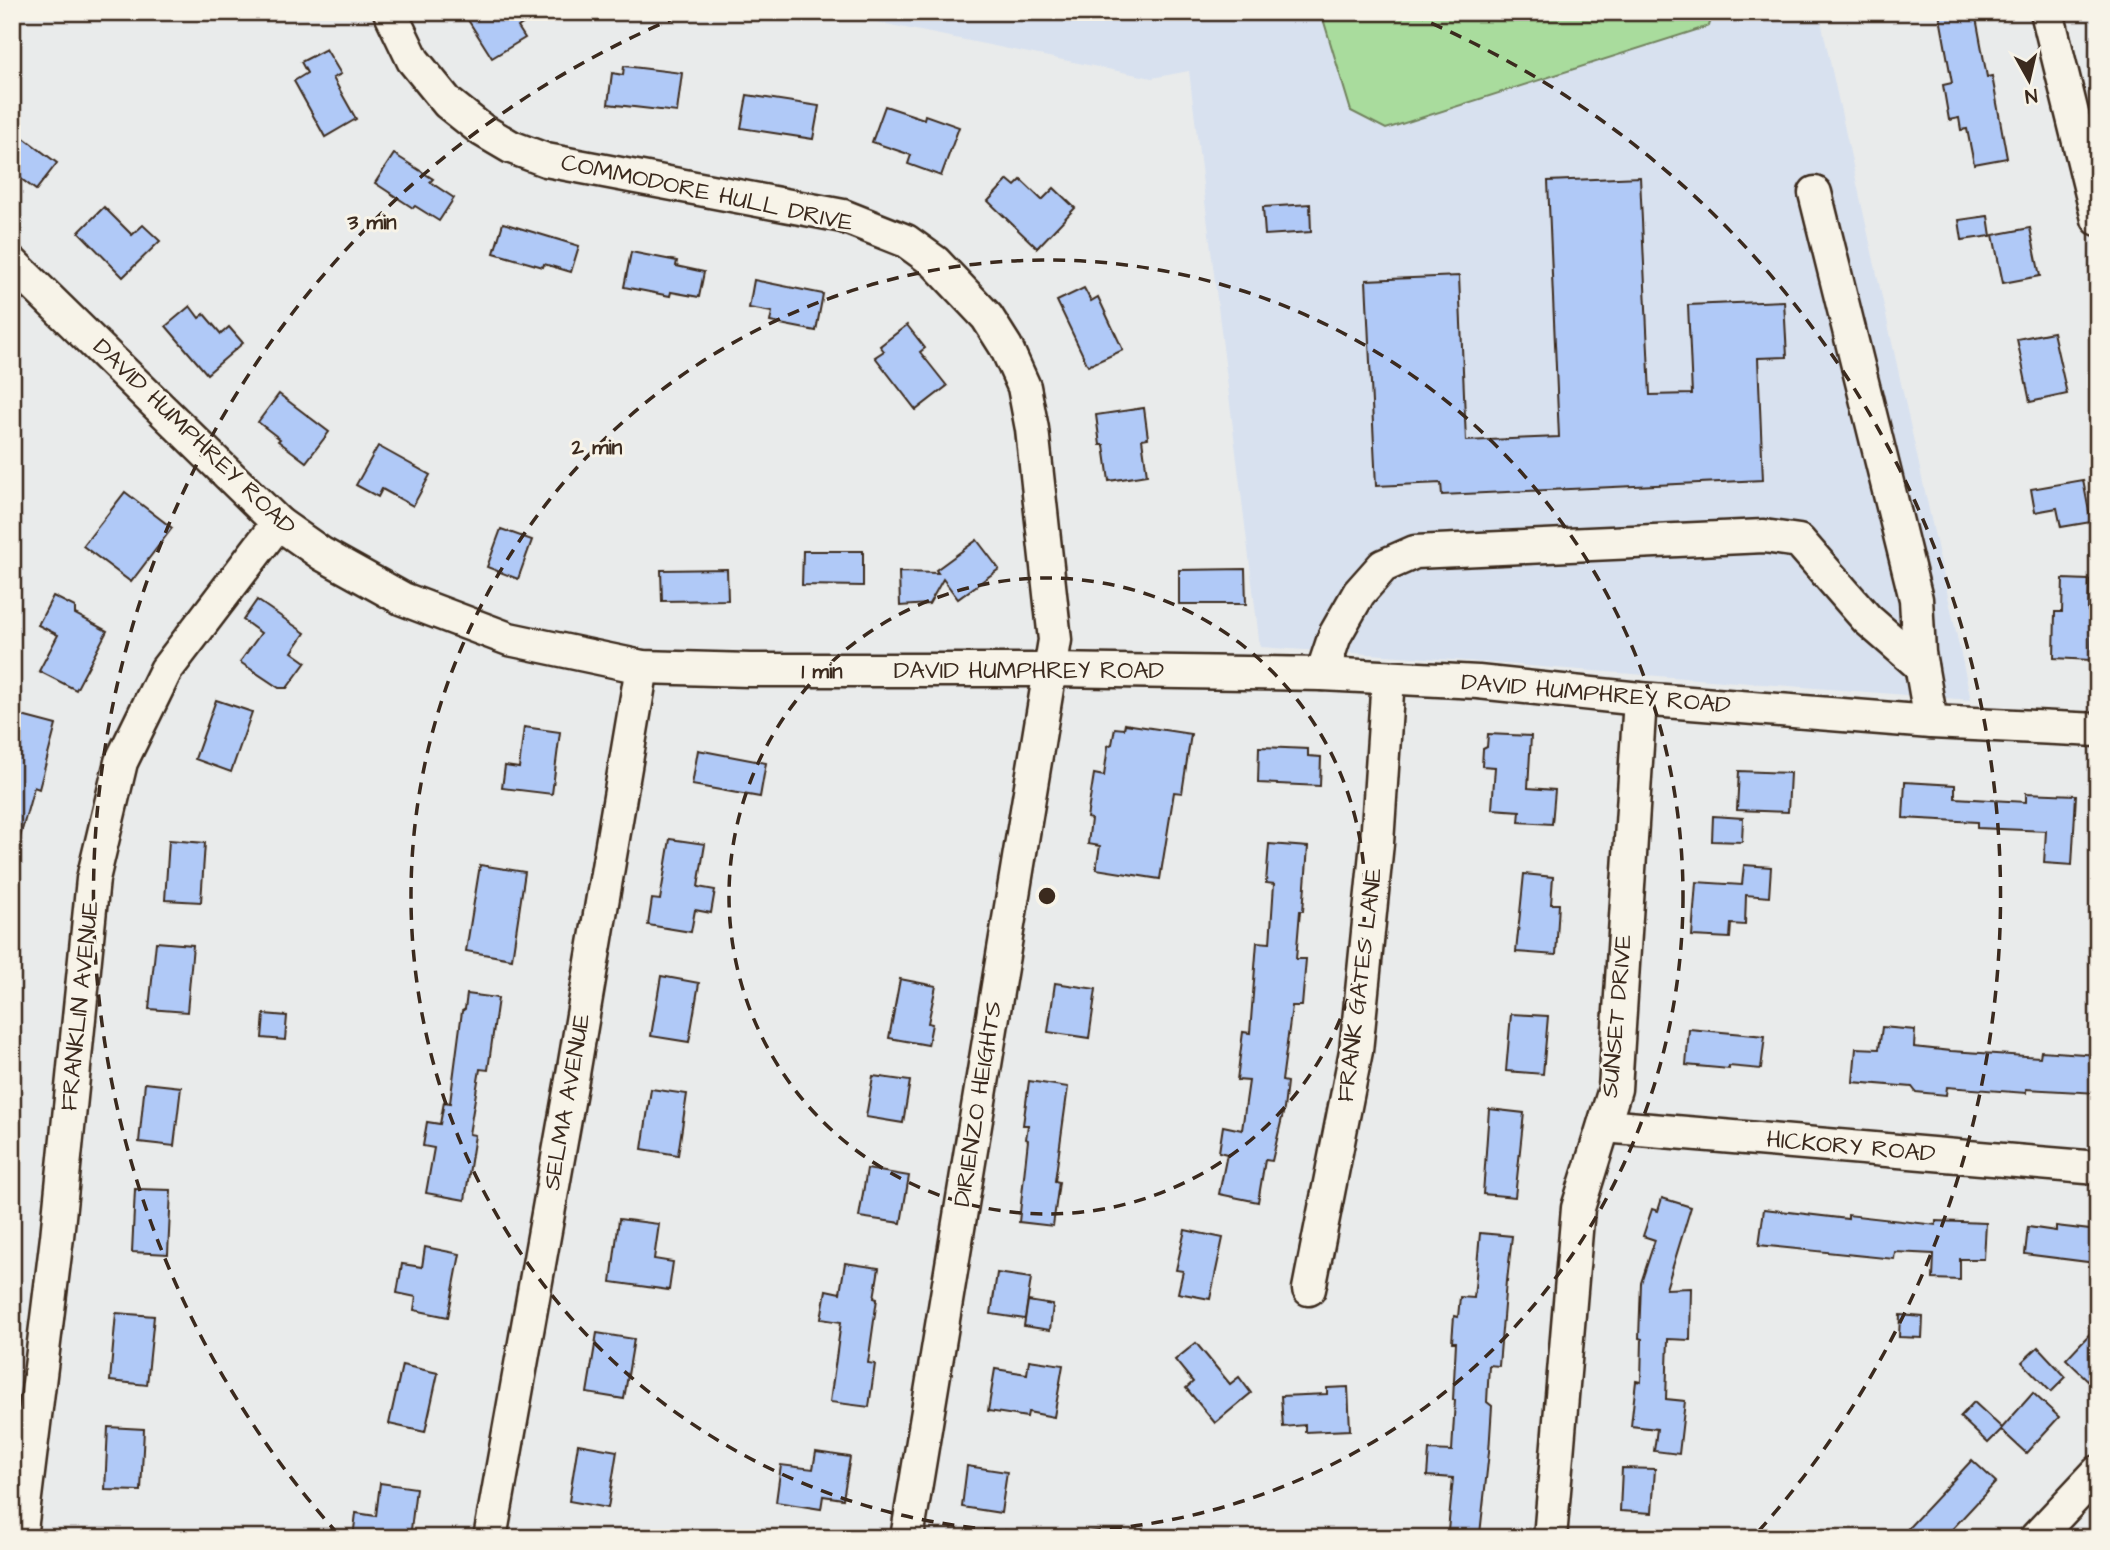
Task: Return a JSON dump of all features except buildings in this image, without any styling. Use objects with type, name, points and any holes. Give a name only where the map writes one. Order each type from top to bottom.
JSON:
[{"type":"street","name":"COMMODORE HULL DRIVE","points":[[390,12],[413,60],[448,103],[482,130],[511,147],[545,160],[843,216],[906,240],[942,270],[987,317],[1006,347],[1024,387],[1032,429],[1055,640],[1049,670]]},
{"type":"street","points":[[2047,12],[2098,219]]},
{"type":"street","points":[[1815,192],[1916,599],[1921,666],[1931,722]]},
{"type":"street","name":"DAVID HUMPHREY ROAD","points":[[12,263],[278,523],[322,554],[402,599],[509,639],[642,667],[1322,674],[1478,682],[1640,699],[1931,722],[2098,730]]},
{"type":"street","name":"FRANKLIN AVENUE","points":[[20,1538],[57,1237],[93,879],[121,762],[166,670],[278,523]]},
{"type":"street","points":[[1322,674],[1335,635],[1359,593],[1383,566],[1415,552],[1764,536],[1799,541],[1867,619],[1921,666]]},
{"type":"street","name":"SELMA AVENUE","points":[[490,1538],[642,667]]},
{"type":"street","name":"DIRIENZO HEIGHTS","points":[[907,1538],[1049,670]]},
{"type":"street","name":"FRANK GATES LANE","points":[[1309,1289],[1356,1051],[1377,843],[1388,678]]},
{"type":"street","name":"SUNSET DRIVE","points":[[1550,1538],[1578,1209],[1615,1089],[1640,699]]},
{"type":"street","name":"HICKORY ROAD","points":[[1604,1126],[2098,1168]]},
{"type":"street","points":[[2036,1538],[2098,1472]]},
{"type":"shaded area","points":[[827,12],[1819,12],[1971,700],[1260,647],[1189,71],[1152,78]]},
{"type":"green space","points":[[1321,12],[1713,12],[1709,26],[1386,129],[1351,111]]}]
